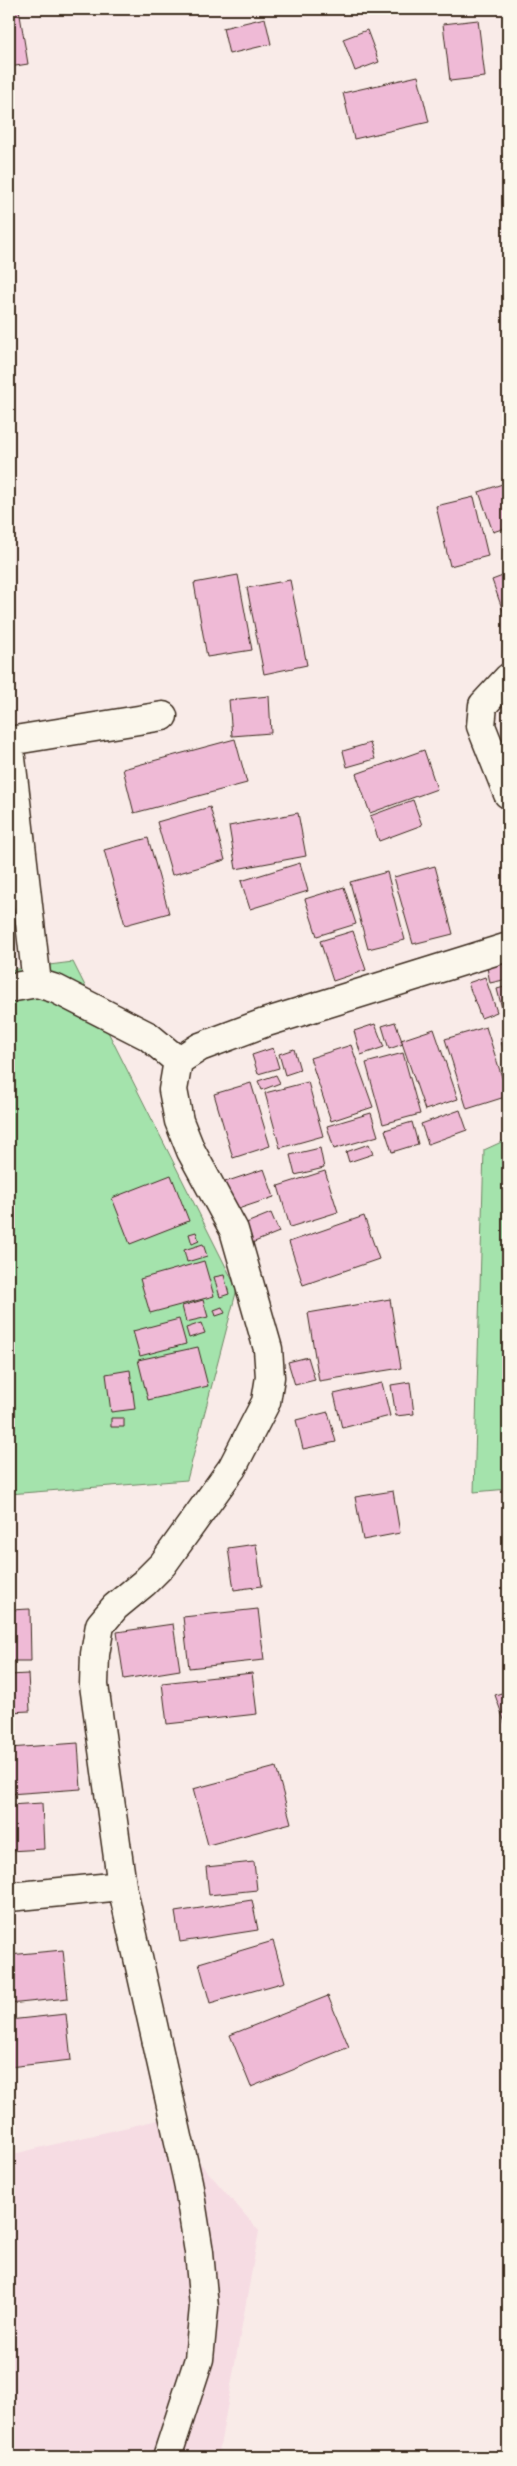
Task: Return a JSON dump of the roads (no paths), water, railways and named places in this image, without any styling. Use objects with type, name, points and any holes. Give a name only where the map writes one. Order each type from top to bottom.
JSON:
[{"type":"street","points":[[508,678],[483,705],[481,726],[508,794]]},
{"type":"street","points":[[37,983],[9,741],[163,716]]},
{"type":"street","points":[[167,2457],[199,2359],[204,2307],[199,2252],[188,2182],[122,1886],[94,1685],[95,1654],[100,1625],[115,1607],[163,1564],[232,1468],[266,1402],[270,1377],[268,1348],[234,1230],[191,1151],[178,1121],[173,1090],[178,1061],[200,1047],[264,1024],[508,947]]},
{"type":"street","points":[[9,988],[37,983],[85,1003],[148,1036],[178,1061]]},
{"type":"street","points":[[9,1897],[122,1886]]}]
